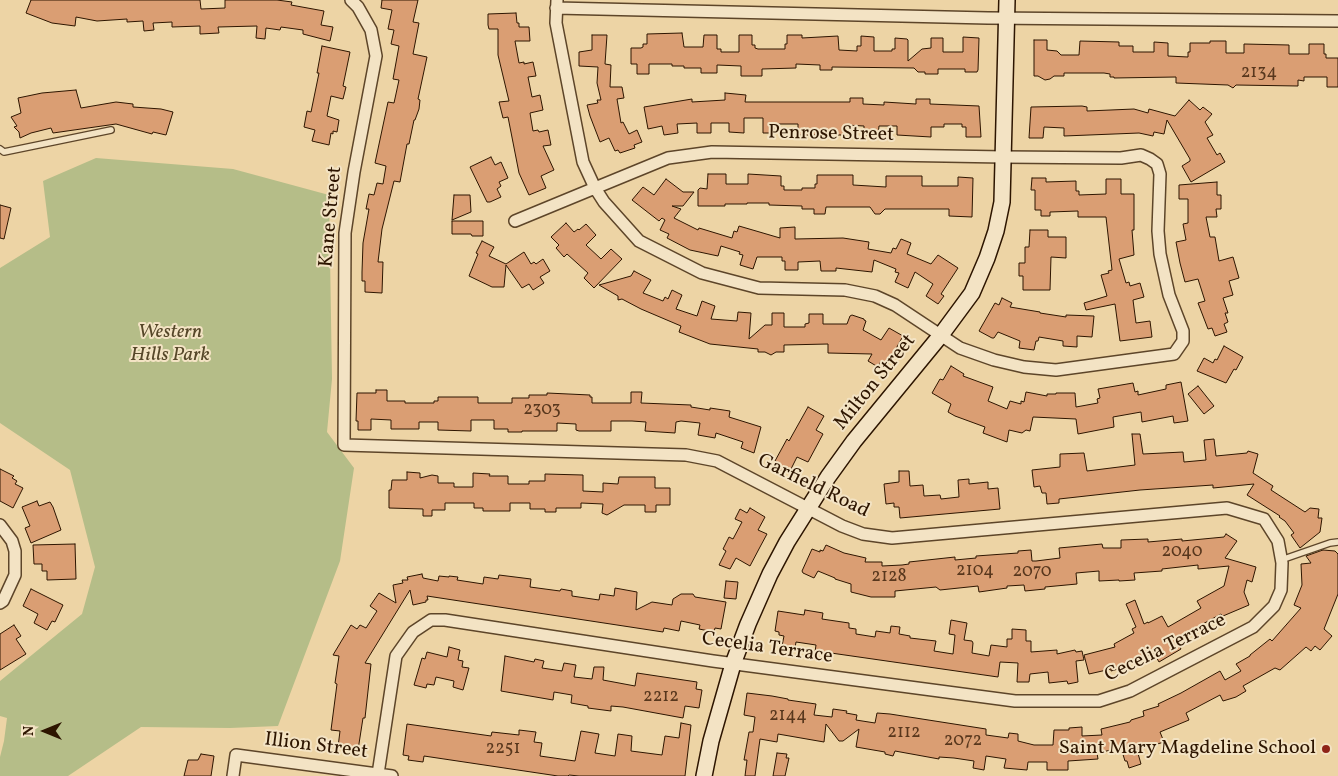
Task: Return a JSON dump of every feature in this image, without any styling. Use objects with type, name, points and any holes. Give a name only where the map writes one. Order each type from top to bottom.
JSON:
[{"type":"main road","name":"Milton Street","points":[[704,776],[733,664],[770,574],[808,508],[854,441],[941,336],[972,293],[987,258],[996,231],[1002,202],[1007,0]]},
{"type":"street","name":"Kane Street","points":[[344,445],[345,233],[354,172],[376,56],[371,30],[358,7],[351,0]]},
{"type":"street","points":[[941,336],[895,305],[875,296],[845,290],[759,288],[702,273],[639,241],[604,202],[583,162],[556,24],[556,4],[1007,18],[1338,21]]},
{"type":"street","name":"Penrose Street","points":[[515,221],[668,158],[712,152],[1121,158],[1141,155],[1157,164],[1160,174],[1158,231],[1160,254],[1169,295],[1183,331],[1183,341],[1174,354],[1056,370],[1024,367],[994,360],[960,348],[941,336]]},
{"type":"street","name":"Garfield Road","points":[[344,445],[686,455],[717,461],[842,526],[864,534],[892,538],[1227,508],[1264,519],[1278,541],[1282,560],[1282,590],[1274,606],[1253,627]]},
{"type":"street","points":[[0,525],[12,541],[15,551],[15,574],[3,601],[0,603]]},
{"type":"street","name":"Cecelia Terrace","points":[[378,774],[396,656],[413,632],[432,620],[445,620],[733,664],[1015,701],[1099,701],[1130,691],[1253,627]]},
{"type":"street","name":"Illion Street","points":[[232,776],[236,755],[392,776]]},
{"type":"lane","points":[[0,149],[4,152],[111,130]]},
{"type":"lane","points":[[1282,560],[1338,542]]},
{"type":"green space","name":"Western Hills Park","points":[[96,158],[233,169],[329,195],[332,379],[327,432],[354,468],[340,561],[278,726],[230,728],[141,727],[68,776],[0,776],[0,757],[7,718],[0,716],[0,681],[82,614],[95,567],[70,470],[0,423],[0,268],[50,237],[43,181]]},
{"type":"building","points":[[31,0],[200,0],[201,9],[225,8],[225,0],[277,0],[292,2],[291,5],[324,11],[321,25],[333,27],[330,41],[303,34],[303,30],[281,27],[280,30],[266,28],[265,39],[256,38],[257,26],[218,27],[219,33],[200,34],[200,26],[172,27],[172,22],[153,23],[154,30],[144,31],[143,21],[127,22],[127,19],[97,21],[76,17],[75,26],[52,23],[26,13]]},
{"type":"building","points":[[382,0],[418,0],[413,22],[419,23],[413,54],[427,57],[418,99],[420,100],[419,109],[414,120],[409,144],[407,144],[400,182],[394,181],[382,229],[378,262],[383,262],[382,293],[365,292],[365,281],[362,281],[362,272],[363,243],[369,209],[366,209],[369,194],[374,195],[377,183],[383,184],[386,166],[375,163],[388,102],[394,103],[399,80],[393,79],[399,46],[391,44],[394,30],[388,29],[392,10],[381,8]]},
{"type":"building","points":[[516,13],[519,27],[529,27],[530,41],[515,41],[519,63],[533,62],[536,76],[528,77],[532,97],[540,95],[543,110],[530,113],[533,131],[548,130],[551,145],[543,146],[554,170],[541,176],[546,188],[529,195],[519,173],[508,117],[503,118],[499,102],[509,101],[498,55],[498,29],[489,29],[488,25],[488,14]]},
{"type":"building","points":[[682,33],[684,47],[703,47],[704,35],[717,35],[717,49],[721,49],[721,52],[739,52],[739,35],[752,35],[752,45],[755,45],[755,48],[758,49],[785,49],[787,35],[802,35],[802,38],[838,36],[839,50],[857,51],[857,46],[861,46],[861,36],[874,37],[874,51],[892,51],[892,49],[895,49],[895,38],[907,39],[908,61],[922,49],[931,48],[931,38],[943,38],[943,52],[963,52],[963,37],[979,38],[978,70],[977,72],[965,72],[965,69],[938,69],[938,74],[925,74],[925,72],[918,72],[914,68],[832,67],[832,70],[820,70],[820,65],[796,64],[796,68],[762,69],[762,76],[741,76],[741,66],[717,65],[717,73],[701,73],[701,68],[684,68],[684,66],[672,66],[672,64],[649,64],[649,74],[637,74],[637,64],[631,64],[631,48],[641,48],[643,44],[647,44],[647,34]]},
{"type":"building","points":[[592,35],[607,35],[605,64],[611,65],[610,87],[622,87],[624,98],[617,99],[621,123],[623,122],[629,134],[637,130],[642,142],[634,145],[635,148],[620,153],[618,150],[615,151],[609,138],[600,142],[587,105],[598,103],[597,100],[601,100],[597,83],[598,67],[579,66],[579,52],[592,50]]},
{"type":"building","points":[[1034,40],[1047,40],[1047,50],[1057,51],[1061,55],[1079,55],[1080,41],[1119,42],[1119,46],[1133,46],[1133,52],[1154,52],[1154,42],[1168,43],[1168,56],[1188,57],[1190,43],[1210,43],[1210,41],[1226,41],[1226,53],[1244,53],[1244,44],[1289,45],[1289,54],[1309,54],[1309,44],[1324,44],[1326,58],[1338,58],[1338,87],[1327,87],[1327,77],[1304,77],[1304,81],[1298,80],[1298,86],[1236,85],[1233,88],[1228,85],[1176,83],[1176,77],[1114,78],[1110,77],[1110,74],[1104,73],[1064,73],[1064,76],[1054,76],[1045,80],[1034,76]]},
{"type":"building","points":[[322,46],[350,52],[343,86],[346,87],[343,99],[331,96],[327,116],[339,120],[337,132],[333,131],[333,134],[331,133],[329,145],[312,141],[315,130],[304,127],[307,111],[311,112]]},
{"type":"building","points":[[76,90],[81,108],[116,102],[133,104],[133,107],[173,112],[166,135],[153,132],[152,134],[116,124],[53,133],[51,128],[20,138],[19,132],[14,127],[17,126],[11,117],[21,113],[18,98],[42,93]]},
{"type":"building","points":[[725,93],[746,95],[745,102],[850,102],[850,98],[863,98],[863,104],[884,105],[884,102],[916,104],[916,99],[930,99],[930,104],[979,106],[981,137],[966,137],[966,127],[962,127],[962,124],[944,124],[944,127],[931,127],[931,137],[897,135],[897,126],[879,126],[878,135],[864,135],[864,126],[845,125],[844,135],[798,135],[798,124],[777,124],[777,133],[763,133],[763,118],[744,118],[744,133],[729,132],[729,123],[711,123],[711,133],[697,133],[697,123],[677,124],[678,133],[664,135],[662,126],[648,129],[644,107],[692,99],[692,102],[725,100]]},
{"type":"building","points":[[1189,100],[1200,110],[1203,107],[1212,114],[1205,122],[1213,135],[1207,138],[1217,155],[1220,153],[1225,162],[1191,182],[1182,166],[1190,161],[1190,159],[1167,120],[1164,134],[1154,132],[1153,136],[1139,133],[1064,136],[1064,128],[1044,127],[1043,138],[1029,138],[1031,107],[1082,106],[1087,107],[1087,111],[1134,109],[1148,113],[1149,109],[1175,116]]},
{"type":"building","points":[[491,157],[495,165],[501,162],[508,178],[499,182],[501,186],[497,189],[501,197],[487,202],[470,167]]},
{"type":"building","points":[[708,174],[726,174],[726,184],[748,184],[748,174],[781,176],[781,186],[784,186],[784,190],[815,188],[817,175],[853,175],[853,185],[886,187],[886,176],[922,176],[922,186],[958,186],[958,177],[973,178],[972,217],[949,216],[949,209],[885,209],[880,214],[875,214],[870,207],[826,207],[825,214],[814,214],[814,209],[802,209],[802,206],[769,205],[769,203],[698,206],[698,190],[700,188],[707,189]]},
{"type":"building","points":[[1032,178],[1046,178],[1046,182],[1076,181],[1076,191],[1079,191],[1079,195],[1106,194],[1106,179],[1121,179],[1121,194],[1134,194],[1134,230],[1132,230],[1134,255],[1119,259],[1126,283],[1129,282],[1130,286],[1140,283],[1144,297],[1133,300],[1136,323],[1150,321],[1152,337],[1120,341],[1115,304],[1086,310],[1084,303],[1107,296],[1101,275],[1112,270],[1106,217],[1078,217],[1078,211],[1050,212],[1050,216],[1041,216],[1041,210],[1035,210],[1035,190],[1031,190]]},
{"type":"building","points":[[666,179],[683,192],[694,192],[683,206],[672,206],[681,209],[674,218],[698,230],[699,228],[732,238],[734,231],[737,232],[739,226],[780,238],[780,228],[795,227],[795,239],[843,238],[869,242],[868,249],[891,253],[893,248],[896,249],[901,239],[911,243],[907,254],[931,264],[938,255],[958,268],[941,294],[944,296],[938,304],[926,296],[933,284],[915,272],[908,288],[895,282],[899,273],[895,272],[896,269],[874,260],[872,272],[836,268],[836,271],[821,271],[820,261],[798,262],[798,270],[785,270],[785,261],[782,261],[782,257],[757,257],[753,269],[740,265],[743,255],[739,254],[740,252],[721,246],[718,256],[690,250],[667,238],[669,234],[660,230],[665,220],[662,218],[659,221],[632,200],[643,187],[654,195]]},
{"type":"building","points":[[1217,182],[1217,195],[1221,195],[1221,209],[1216,209],[1217,217],[1206,217],[1210,237],[1215,237],[1219,261],[1233,257],[1239,278],[1229,281],[1233,295],[1223,298],[1228,313],[1225,313],[1228,322],[1224,324],[1227,332],[1215,336],[1212,328],[1208,329],[1198,303],[1205,301],[1198,279],[1185,282],[1176,242],[1186,240],[1183,224],[1188,223],[1188,199],[1179,199],[1179,185]]},
{"type":"building","points":[[454,195],[470,195],[471,212],[452,220]]},
{"type":"building","points":[[0,205],[11,208],[4,239],[0,238]]},
{"type":"building","points":[[452,221],[483,221],[483,236],[452,234]]},
{"type":"building","points":[[566,223],[574,232],[586,224],[596,235],[586,245],[601,259],[611,249],[622,259],[594,288],[584,278],[588,273],[567,254],[564,257],[556,248],[559,245],[551,237]]},
{"type":"building","points":[[1030,230],[1048,230],[1048,237],[1066,237],[1066,258],[1051,257],[1050,290],[1023,290],[1023,276],[1019,276],[1019,263],[1025,263],[1025,247],[1029,247]]},
{"type":"building","points":[[482,241],[494,247],[489,256],[506,264],[524,252],[531,264],[534,262],[536,264],[543,259],[550,271],[540,277],[544,283],[533,290],[529,284],[522,288],[506,265],[504,287],[492,287],[469,276]]},
{"type":"building","points":[[634,271],[651,280],[643,293],[663,301],[665,297],[668,299],[672,290],[682,295],[676,309],[697,316],[702,301],[715,306],[711,319],[737,321],[738,312],[751,313],[749,339],[765,325],[772,325],[772,313],[784,313],[784,327],[805,327],[805,324],[809,323],[809,314],[823,314],[823,324],[847,324],[852,315],[864,319],[866,321],[863,330],[881,340],[889,328],[903,336],[887,365],[881,361],[878,367],[868,361],[872,354],[828,353],[828,344],[784,345],[784,352],[776,352],[771,355],[765,352],[758,352],[758,349],[710,344],[679,332],[681,326],[622,299],[618,300],[618,296],[599,285],[631,276]]},
{"type":"building","points":[[1002,298],[1012,303],[1010,307],[1040,313],[1066,317],[1066,315],[1094,316],[1092,337],[1077,336],[1077,347],[1063,346],[1063,341],[1039,337],[1034,350],[1019,348],[1020,341],[998,332],[992,338],[979,331],[995,303],[999,305]]},
{"type":"building","points":[[1224,346],[1243,357],[1226,383],[1197,371],[1204,358],[1213,363],[1215,359],[1217,360]]},
{"type":"building","points":[[951,366],[964,374],[963,376],[993,387],[988,401],[1007,409],[1010,401],[1021,404],[1021,401],[1024,402],[1026,392],[1047,396],[1047,394],[1056,393],[1075,393],[1076,407],[1098,403],[1097,399],[1100,398],[1098,389],[1133,383],[1135,392],[1138,391],[1138,395],[1166,389],[1166,385],[1181,382],[1188,421],[1174,423],[1173,416],[1142,422],[1141,412],[1113,417],[1114,427],[1078,434],[1076,419],[1033,417],[1030,431],[1026,430],[1022,433],[1009,430],[1007,442],[983,433],[985,427],[948,412],[951,404],[932,393],[940,379],[943,380]]},
{"type":"building","points":[[1198,386],[1214,406],[1204,414],[1188,394]]},
{"type":"building","points":[[376,390],[387,390],[387,401],[405,401],[405,403],[434,403],[434,401],[438,401],[438,397],[478,397],[478,403],[512,403],[512,398],[529,398],[529,395],[547,395],[547,393],[590,395],[592,403],[631,403],[631,392],[642,392],[641,403],[691,405],[691,407],[710,410],[710,408],[730,411],[729,417],[761,427],[754,453],[741,448],[743,442],[716,433],[715,438],[698,435],[700,423],[681,421],[676,422],[675,433],[645,431],[646,422],[632,421],[611,421],[611,431],[579,431],[576,430],[576,424],[557,423],[557,431],[508,432],[508,429],[494,429],[494,420],[471,420],[471,431],[438,430],[438,422],[419,422],[419,429],[391,429],[391,420],[371,419],[371,430],[358,430],[358,421],[356,421],[357,393],[376,393]]},
{"type":"building","points":[[808,407],[824,416],[816,430],[823,434],[808,462],[797,457],[790,471],[786,469],[784,472],[776,468],[778,463],[775,461],[787,439],[789,441]]},
{"type":"building","points":[[1132,434],[1140,434],[1143,454],[1183,452],[1184,462],[1206,460],[1204,440],[1214,439],[1216,456],[1247,453],[1248,451],[1258,454],[1253,473],[1273,486],[1271,490],[1305,512],[1310,508],[1319,509],[1318,518],[1322,518],[1320,532],[1300,548],[1291,535],[1294,533],[1280,516],[1247,495],[1254,484],[1213,488],[1213,485],[1140,490],[1059,499],[1059,503],[1047,504],[1046,493],[1042,493],[1040,486],[1034,487],[1032,470],[1060,467],[1060,454],[1084,453],[1087,471],[1135,465]]},
{"type":"building","points":[[0,469],[14,476],[12,478],[17,481],[15,484],[23,488],[13,508],[0,501]]},
{"type":"building","points":[[899,471],[909,471],[910,486],[923,485],[924,496],[940,495],[941,499],[959,497],[958,480],[969,479],[969,484],[988,482],[988,489],[998,488],[1000,509],[900,518],[899,507],[894,507],[894,503],[886,504],[884,484],[899,482]]},
{"type":"building","points":[[407,472],[420,473],[420,478],[432,475],[438,476],[438,483],[454,483],[454,487],[473,487],[473,473],[490,474],[489,476],[508,476],[508,484],[529,484],[529,481],[545,481],[545,474],[583,475],[583,491],[603,492],[603,483],[618,484],[619,477],[655,477],[655,488],[670,488],[670,505],[656,505],[656,512],[645,512],[645,505],[624,505],[607,515],[602,513],[603,504],[581,503],[581,508],[556,508],[556,512],[545,512],[545,509],[530,509],[530,503],[510,503],[510,511],[483,511],[483,508],[474,508],[474,503],[445,503],[445,510],[432,510],[432,516],[423,516],[423,509],[389,508],[389,490],[391,490],[392,480],[407,480]]},
{"type":"building","points":[[37,501],[39,506],[50,502],[61,530],[31,543],[25,528],[30,526],[22,507]]},
{"type":"building","points":[[750,508],[765,517],[758,530],[767,534],[750,566],[736,558],[730,569],[719,565],[726,551],[723,549],[729,537],[733,539],[742,522],[735,519],[740,509],[747,513]]},
{"type":"building","points":[[1226,534],[1237,541],[1225,558],[1256,567],[1252,582],[1247,580],[1244,592],[1249,605],[1223,616],[1221,614],[1201,625],[1177,642],[1181,649],[1159,662],[1154,653],[1118,669],[1089,674],[1084,655],[1115,647],[1114,644],[1134,633],[1132,629],[1136,627],[1126,604],[1135,600],[1144,624],[1162,616],[1168,627],[1201,608],[1197,601],[1224,586],[1229,566],[1198,569],[1198,565],[1162,569],[1162,571],[1134,573],[1135,580],[1119,581],[1099,581],[1099,571],[1076,573],[1077,584],[1045,587],[1045,589],[1025,591],[1024,585],[1007,586],[1007,588],[979,592],[978,586],[940,590],[936,587],[895,591],[895,597],[871,597],[851,592],[851,584],[818,571],[814,578],[802,571],[812,549],[820,552],[820,550],[823,551],[826,545],[844,553],[866,558],[865,562],[882,562],[882,566],[955,557],[955,560],[976,558],[976,556],[1018,553],[1018,551],[1031,550],[1032,561],[1036,561],[1060,558],[1059,548],[1102,544],[1103,548],[1121,548],[1121,540],[1148,539],[1148,542],[1182,539],[1182,541],[1224,537]]},
{"type":"building","points":[[75,544],[76,579],[47,580],[47,571],[42,571],[42,564],[34,564],[33,545]]},
{"type":"building","points":[[1323,550],[1335,551],[1338,554],[1338,594],[1324,629],[1332,636],[1320,650],[1315,646],[1311,651],[1306,647],[1280,670],[1275,668],[1243,686],[1246,691],[1236,697],[1223,701],[1220,695],[1186,713],[1189,720],[1160,732],[1164,742],[1137,750],[1141,764],[1129,768],[1121,748],[1097,753],[1098,759],[1068,761],[1068,770],[1047,770],[1047,762],[1028,762],[1027,770],[1004,768],[1006,759],[986,756],[984,770],[973,768],[974,761],[939,757],[939,759],[895,751],[893,756],[885,754],[885,752],[856,747],[859,729],[843,741],[839,741],[826,724],[824,742],[778,734],[777,742],[760,739],[755,776],[745,776],[747,760],[744,760],[749,732],[753,732],[755,717],[744,715],[747,693],[816,704],[814,715],[832,717],[833,709],[857,715],[856,720],[875,723],[877,713],[890,714],[986,729],[986,735],[1008,738],[1009,733],[1018,734],[1018,741],[1034,745],[1053,745],[1054,730],[1069,730],[1069,728],[1082,727],[1082,736],[1102,735],[1101,729],[1130,722],[1144,716],[1143,711],[1159,706],[1158,704],[1220,671],[1225,680],[1241,671],[1236,664],[1250,656],[1270,639],[1272,641],[1301,608],[1294,605],[1302,585],[1301,564],[1311,563],[1306,556]]},
{"type":"building","points":[[422,574],[423,578],[438,581],[439,576],[449,576],[458,577],[457,580],[483,584],[484,577],[498,579],[499,575],[531,579],[530,587],[572,591],[572,596],[599,600],[600,594],[614,596],[615,588],[637,592],[636,610],[652,602],[672,605],[673,599],[681,594],[693,594],[695,597],[726,602],[721,629],[715,628],[714,632],[699,629],[700,625],[681,621],[679,631],[664,628],[663,632],[427,596],[428,600],[426,602],[413,605],[410,590],[365,663],[371,664],[365,718],[363,718],[358,750],[338,747],[340,731],[331,730],[339,656],[333,655],[351,625],[357,629],[360,625],[366,628],[377,611],[370,606],[379,593],[396,603],[393,585],[403,583],[402,580],[408,580],[407,577]]},
{"type":"building","points":[[726,581],[738,582],[736,599],[724,598]]},
{"type":"building","points":[[31,589],[63,605],[55,622],[52,621],[47,630],[34,623],[38,614],[23,606]]},
{"type":"building","points":[[805,610],[823,613],[822,619],[849,623],[849,628],[856,629],[856,634],[875,637],[876,631],[890,633],[891,626],[900,627],[899,634],[910,636],[910,638],[936,641],[934,651],[953,654],[955,635],[949,634],[951,620],[967,623],[964,640],[972,641],[972,653],[989,656],[991,645],[1007,647],[1007,639],[1012,639],[1012,629],[1026,630],[1026,641],[1031,641],[1031,652],[1057,650],[1057,654],[1075,650],[1076,652],[1082,651],[1084,660],[1076,661],[1078,682],[1068,684],[1067,681],[1049,683],[1048,672],[1030,674],[1029,682],[1017,682],[1018,663],[1000,662],[998,677],[815,652],[816,645],[796,642],[795,648],[782,646],[784,636],[779,635],[779,632],[775,631],[778,611],[804,615]]},
{"type":"building","points":[[14,625],[21,636],[16,639],[26,654],[0,670],[0,634]]},
{"type":"building","points":[[449,647],[460,650],[458,660],[463,661],[462,667],[469,668],[463,690],[453,687],[454,681],[436,677],[434,685],[427,684],[426,688],[414,685],[422,658],[425,659],[427,652],[447,657]]},
{"type":"building","points":[[505,656],[534,662],[535,659],[544,661],[542,668],[562,671],[564,663],[576,665],[574,677],[592,679],[594,667],[604,667],[603,680],[635,686],[637,673],[697,682],[696,689],[702,690],[699,708],[685,706],[683,718],[623,707],[611,706],[611,711],[588,708],[588,706],[571,703],[572,695],[554,692],[553,700],[501,691]]},
{"type":"building","points":[[681,723],[691,725],[685,776],[558,776],[424,756],[423,762],[408,760],[409,756],[403,755],[407,724],[491,736],[492,732],[519,735],[519,730],[536,732],[534,742],[542,743],[540,756],[575,761],[581,731],[599,734],[595,753],[615,756],[618,734],[632,736],[631,751],[662,755],[665,736],[679,738]]},
{"type":"building","points":[[777,753],[787,754],[786,758],[789,758],[785,776],[773,776]]},
{"type":"building","points":[[201,754],[214,756],[211,776],[184,776],[188,760],[198,760]]},
{"type":"place","name":"Saint Mary Magdeline School","points":[[1326,749]]}]
